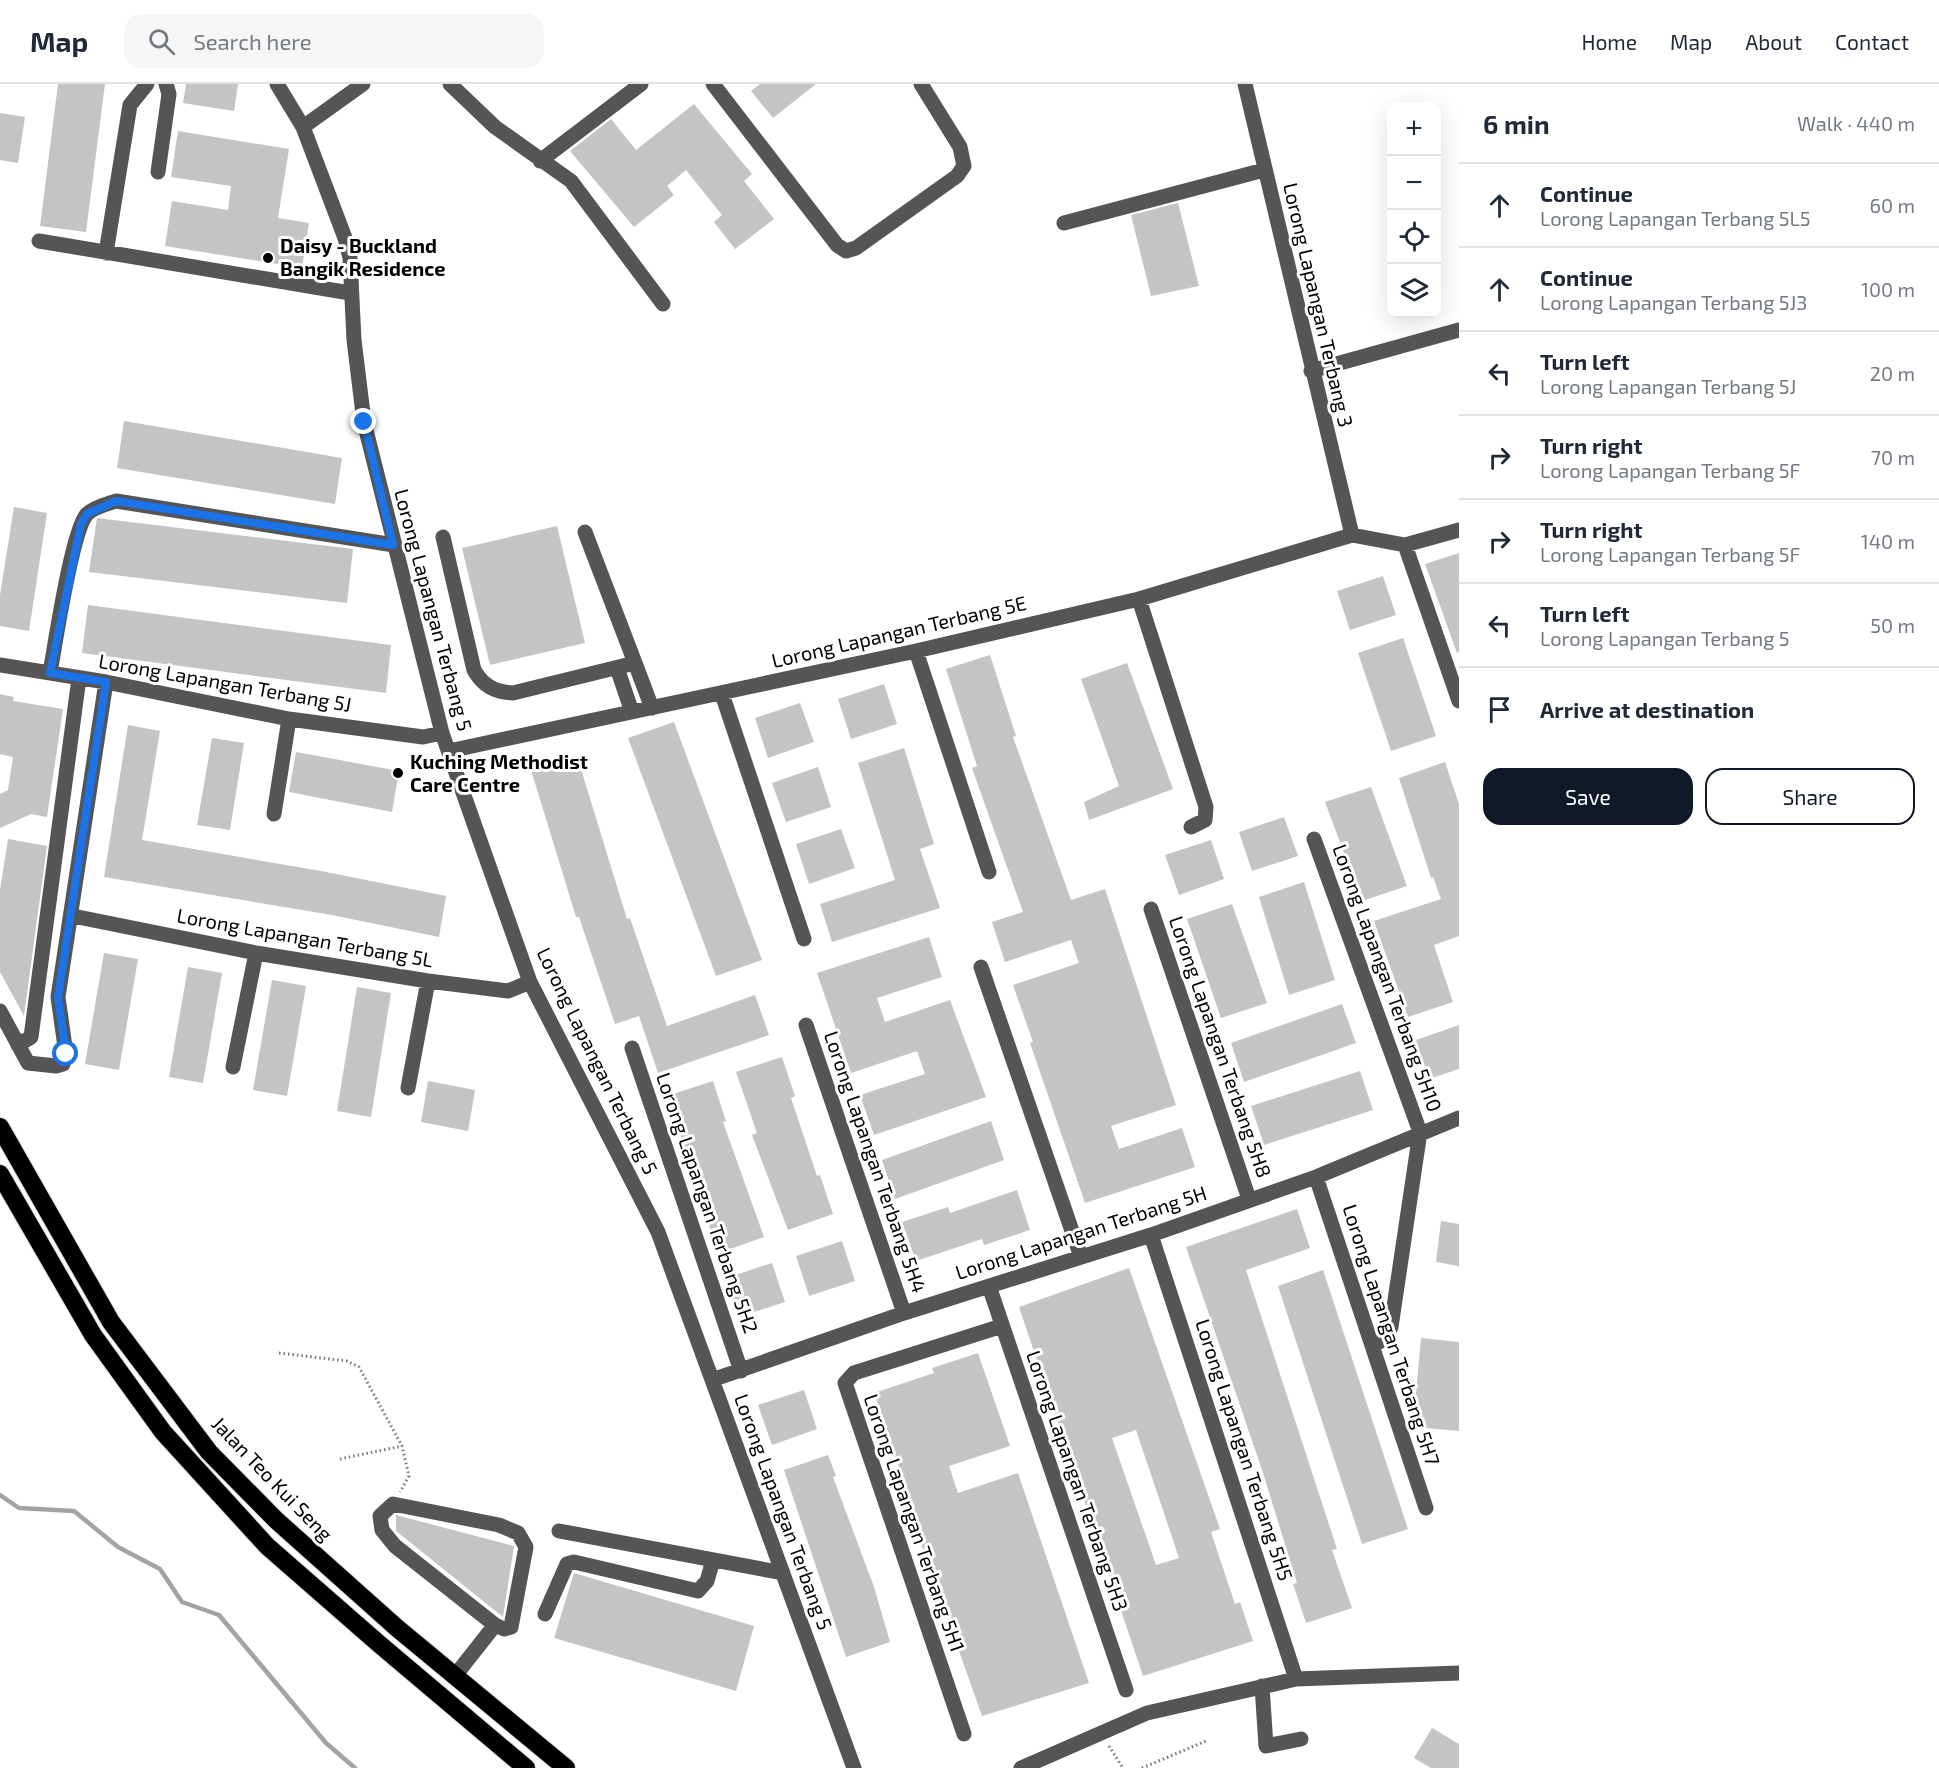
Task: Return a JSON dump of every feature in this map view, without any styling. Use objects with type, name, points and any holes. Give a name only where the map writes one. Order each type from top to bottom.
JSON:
[{"type":"highway","name":"Jalan Teo Kui Seng","points":[[0,1127],[111,1322],[209,1452],[276,1520],[454,1677],[566,1768]]},
{"type":"highway","points":[[0,1174],[93,1335],[163,1432],[267,1546],[526,1768]]},
{"type":"street","points":[[106,253],[130,105],[147,84]]},
{"type":"street","points":[[158,172],[169,94],[166,84]]},
{"type":"street","name":"Lorong Lapangan Terbang 5","points":[[277,84],[303,127],[345,238],[350,258],[350,293],[364,422],[442,733],[530,982],[658,1232],[854,1768]]},
{"type":"street","points":[[303,127],[363,84]]},
{"type":"street","points":[[450,84],[495,127],[571,181],[663,304]]},
{"type":"street","points":[[540,161],[641,84]]},
{"type":"street","points":[[712,84],[837,246],[846,251],[856,248],[957,176],[964,166],[960,147],[921,84]]},
{"type":"street","name":"Lorong Lapangan Terbang 3","points":[[1245,84],[1311,371],[1352,535]]},
{"type":"street","points":[[1064,223],[1264,170]]},
{"type":"street","points":[[39,241],[350,293]]},
{"type":"street","points":[[1311,371],[1459,330]]},
{"type":"street","points":[[50,673],[77,536],[87,514],[100,506],[116,501],[393,545]]},
{"type":"street","points":[[1352,535],[1405,545],[1459,530]]},
{"type":"street","points":[[585,532],[652,708]]},
{"type":"street","name":"Lorong Lapangan Terbang 5E","points":[[449,751],[722,694],[1139,599],[1352,535]]},
{"type":"street","points":[[443,537],[471,660],[474,670],[484,685],[501,692],[513,693],[635,663]]},
{"type":"street","points":[[1405,545],[1459,701]]},
{"type":"street","points":[[1139,599],[1206,807],[1205,820],[1191,827]]},
{"type":"street","points":[[916,651],[989,872]]},
{"type":"street","name":"Lorong Lapangan Terbang 5J","points":[[0,665],[106,682],[289,719],[423,737],[442,733]]},
{"type":"street","points":[[617,668],[632,712]]},
{"type":"street","points":[[18,1045],[31,1037],[79,678]]},
{"type":"street","points":[[0,1011],[28,1063],[56,1066],[63,1064],[66,1054],[58,997],[106,682]]},
{"type":"street","points":[[722,694],[804,939]]},
{"type":"street","points":[[274,814],[289,719]]},
{"type":"street","name":"Lorong Lapangan Terbang 5H10","points":[[1314,839],[1420,1132]]},
{"type":"street","name":"Lorong Lapangan Terbang 5H8","points":[[1150,909],[1249,1199]]},
{"type":"street","name":"Lorong Lapangan Terbang 5L","points":[[72,916],[256,953],[428,981],[508,991],[530,982]]},
{"type":"street","points":[[233,1067],[256,953]]},
{"type":"street","points":[[981,967],[1082,1257]]},
{"type":"street","points":[[408,1088],[428,981]]},
{"type":"street","name":"Lorong Lapangan Terbang 5H4","points":[[806,1025],[904,1313]]},
{"type":"street","name":"Lorong Lapangan Terbang 5H2","points":[[632,1048],[741,1371]]},
{"type":"street","name":"Lorong Lapangan Terbang 5H","points":[[712,1380],[904,1313],[1151,1235],[1316,1177],[1420,1132],[1459,1118]]},
{"type":"street","points":[[1374,1345],[1384,1339],[1391,1327],[1420,1132]]},
{"type":"street","name":"Lorong Lapangan Terbang 5H7","points":[[1316,1177],[1374,1345],[1426,1508]]},
{"type":"street","name":"Lorong Lapangan Terbang 5H5","points":[[1151,1235],[1296,1679]]},
{"type":"street","name":"Lorong Lapangan Terbang 5H3","points":[[988,1286],[1126,1689]]},
{"type":"street","name":"Lorong Lapangan Terbang 5H1","points":[[964,1734],[845,1383],[854,1373],[1002,1326]]},
{"type":"street","points":[[393,1504],[500,1526],[518,1533],[526,1547],[511,1627],[504,1629],[495,1624],[395,1546],[382,1530],[380,1516],[393,1504]]},
{"type":"street","points":[[559,1531],[783,1573]]},
{"type":"street","points":[[545,1614],[567,1564],[574,1562],[698,1592],[707,1581],[713,1560]]},
{"type":"street","points":[[454,1677],[495,1624]]},
{"type":"street","points":[[1021,1768],[1147,1713],[1262,1686],[1296,1679],[1459,1673]]},
{"type":"street","points":[[1262,1686],[1266,1746],[1301,1739]]},
{"type":"path","points":[[279,1353],[347,1361],[359,1367],[402,1446],[408,1476],[393,1504]]},
{"type":"path","points":[[340,1459],[402,1446]]},
{"type":"path","points":[[1100,1732],[1124,1768]]},
{"type":"path","points":[[1142,1768],[1206,1741]]},
{"type":"building","points":[[58,84],[105,84],[86,232],[40,226]]},
{"type":"building","points":[[186,84],[238,84],[234,111],[183,103]]},
{"type":"building","points":[[760,84],[816,84],[773,118],[751,91]]},
{"type":"building","points":[[694,104],[752,174],[744,181],[774,219],[735,249],[714,222],[722,215],[686,170],[667,186],[674,195],[634,227],[570,151],[611,119],[636,150]]},
{"type":"building","points":[[0,113],[25,117],[18,163],[0,160]]},
{"type":"building","points":[[178,131],[289,149],[278,218],[309,223],[302,268],[165,246],[172,201],[228,210],[231,186],[171,177]]},
{"type":"building","points":[[1178,203],[1199,286],[1151,296],[1131,215]]},
{"type":"building","points":[[124,421],[342,458],[335,504],[117,468]]},
{"type":"building","points":[[14,507],[47,513],[29,631],[0,626],[0,595]]},
{"type":"building","points":[[97,518],[353,549],[347,603],[89,572]]},
{"type":"building","points":[[557,526],[585,643],[490,665],[462,548]]},
{"type":"building","points":[[1459,553],[1459,652],[1457,653],[1425,564]]},
{"type":"building","points":[[1383,576],[1396,615],[1350,630],[1337,591]]},
{"type":"building","points":[[88,605],[391,645],[386,693],[82,653]]},
{"type":"building","points":[[1403,638],[1436,736],[1391,751],[1358,653]]},
{"type":"building","points":[[990,655],[1016,736],[1013,737],[1071,900],[1105,889],[1176,1105],[1111,1126],[1119,1149],[1182,1128],[1195,1167],[1085,1203],[1030,1043],[1033,1042],[1013,985],[1079,963],[1071,940],[1005,962],[992,922],[1023,912],[972,768],[977,766],[946,669]]},
{"type":"building","points":[[1127,663],[1173,789],[1089,820],[1084,802],[1119,786],[1081,679]]},
{"type":"building","points":[[884,684],[897,724],[851,739],[838,699]]},
{"type":"building","points":[[0,694],[14,697],[13,701],[63,709],[47,817],[31,814],[0,828],[0,794],[8,790],[13,757],[0,754]]},
{"type":"building","points":[[800,703],[814,742],[768,758],[755,718]]},
{"type":"building","points":[[674,722],[762,960],[716,976],[628,738]]},
{"type":"building","points":[[128,725],[160,731],[142,840],[321,871],[446,896],[439,937],[332,915],[104,877]]},
{"type":"building","points":[[212,738],[244,743],[230,830],[197,825]]},
{"type":"building","points":[[904,748],[934,844],[920,849],[940,908],[832,942],[820,904],[895,880],[858,763]]},
{"type":"building","points":[[296,752],[399,771],[392,812],[289,792]]},
{"type":"building","points":[[577,756],[627,919],[630,918],[667,1026],[755,995],[769,1035],[658,1073],[639,1016],[615,1024],[579,917],[576,917],[531,770]]},
{"type":"building","points":[[1445,762],[1459,804],[1459,936],[1434,945],[1453,1002],[1408,1017],[1374,921],[1441,899],[1433,877],[1431,878],[1399,778]]},
{"type":"building","points":[[818,767],[831,807],[786,822],[772,783]]},
{"type":"building","points":[[1371,787],[1407,886],[1362,901],[1325,802]]},
{"type":"building","points":[[1284,817],[1298,856],[1252,871],[1239,832]]},
{"type":"building","points":[[841,829],[855,868],[809,884],[796,844]]},
{"type":"building","points":[[8,839],[47,846],[24,1016],[0,972],[0,890]]},
{"type":"building","points":[[1211,840],[1224,879],[1179,895],[1165,855]]},
{"type":"building","points":[[1304,882],[1335,980],[1289,995],[1259,897]]},
{"type":"building","points":[[1232,904],[1267,1003],[1221,1018],[1187,919]]},
{"type":"building","points":[[929,937],[942,977],[877,998],[885,1022],[950,1000],[986,1097],[874,1135],[860,1095],[925,1074],[917,1051],[851,1073],[817,973]]},
{"type":"building","points":[[104,953],[138,959],[119,1070],[85,1064]]},
{"type":"building","points":[[188,967],[222,973],[203,1083],[169,1077]]},
{"type":"building","points":[[272,980],[306,986],[287,1096],[253,1090]]},
{"type":"building","points":[[357,987],[391,993],[371,1117],[337,1111]]},
{"type":"building","points":[[1342,1004],[1356,1043],[1244,1082],[1231,1043]]},
{"type":"building","points":[[1459,1025],[1459,1069],[1429,1079],[1416,1040]]},
{"type":"building","points":[[782,1057],[795,1096],[791,1098],[817,1176],[820,1175],[833,1214],[788,1230],[752,1135],[757,1133],[736,1072]]},
{"type":"building","points":[[1360,1071],[1373,1110],[1264,1145],[1251,1106]]},
{"type":"building","points":[[428,1081],[475,1090],[468,1131],[421,1122]]},
{"type":"building","points":[[713,1081],[726,1121],[723,1122],[764,1237],[719,1253],[684,1156],[687,1155],[667,1096]]},
{"type":"building","points":[[991,1121],[1004,1160],[895,1199],[882,1160]]},
{"type":"building","points":[[1017,1190],[1030,1230],[984,1245],[982,1239],[916,1261],[902,1222],[948,1207],[950,1213]]},
{"type":"building","points":[[1297,1209],[1310,1248],[1246,1270],[1337,1549],[1332,1550],[1352,1608],[1306,1623],[1293,1584],[1297,1583],[1263,1473],[1186,1247]]},
{"type":"building","points":[[1441,1221],[1459,1224],[1459,1266],[1436,1262]]},
{"type":"building","points":[[842,1241],[855,1281],[809,1296],[796,1256]]},
{"type":"building","points":[[772,1263],[785,1302],[739,1317],[726,1278]]},
{"type":"building","points":[[1129,1268],[1220,1529],[1211,1532],[1235,1604],[1240,1602],[1253,1641],[1143,1676],[1019,1307]],"holes":[[[1136,1430],[1179,1558],[1156,1565],[1112,1438]]]},
{"type":"building","points":[[1323,1270],[1408,1529],[1362,1544],[1278,1286]]},
{"type":"building","points":[[1421,1338],[1459,1342],[1459,1431],[1413,1427]]},
{"type":"building","points":[[978,1353],[1010,1446],[949,1466],[958,1493],[1018,1473],[1089,1683],[982,1716],[908,1507],[912,1506],[874,1393],[934,1373],[932,1368]]},
{"type":"building","points":[[804,1390],[817,1429],[772,1445],[758,1405]]},
{"type":"building","points":[[828,1455],[836,1476],[833,1477],[874,1587],[890,1642],[846,1657],[784,1470]]},
{"type":"building","points":[[396,1515],[514,1546],[503,1617],[396,1531]]},
{"type":"building","points":[[574,1573],[754,1626],[736,1691],[554,1638]]},
{"type":"building","points":[[1432,1728],[1459,1744],[1459,1768],[1431,1768],[1414,1758]]},
{"type":"waterway","points":[[0,1495],[19,1508],[74,1511],[118,1547],[160,1569],[182,1602],[219,1615],[326,1743],[355,1768]]},
{"type":"place","name":"Daisy - Buckland Bangik Residence","points":[[268,258]]},
{"type":"place","name":"Kuching Methodist Care Centre","points":[[398,773]]},
{"type":"route","points":[[66,1054],[58,997],[106,682],[50,673],[81,524],[87,514],[100,506],[116,501],[367,543],[393,545],[364,422]]}]
